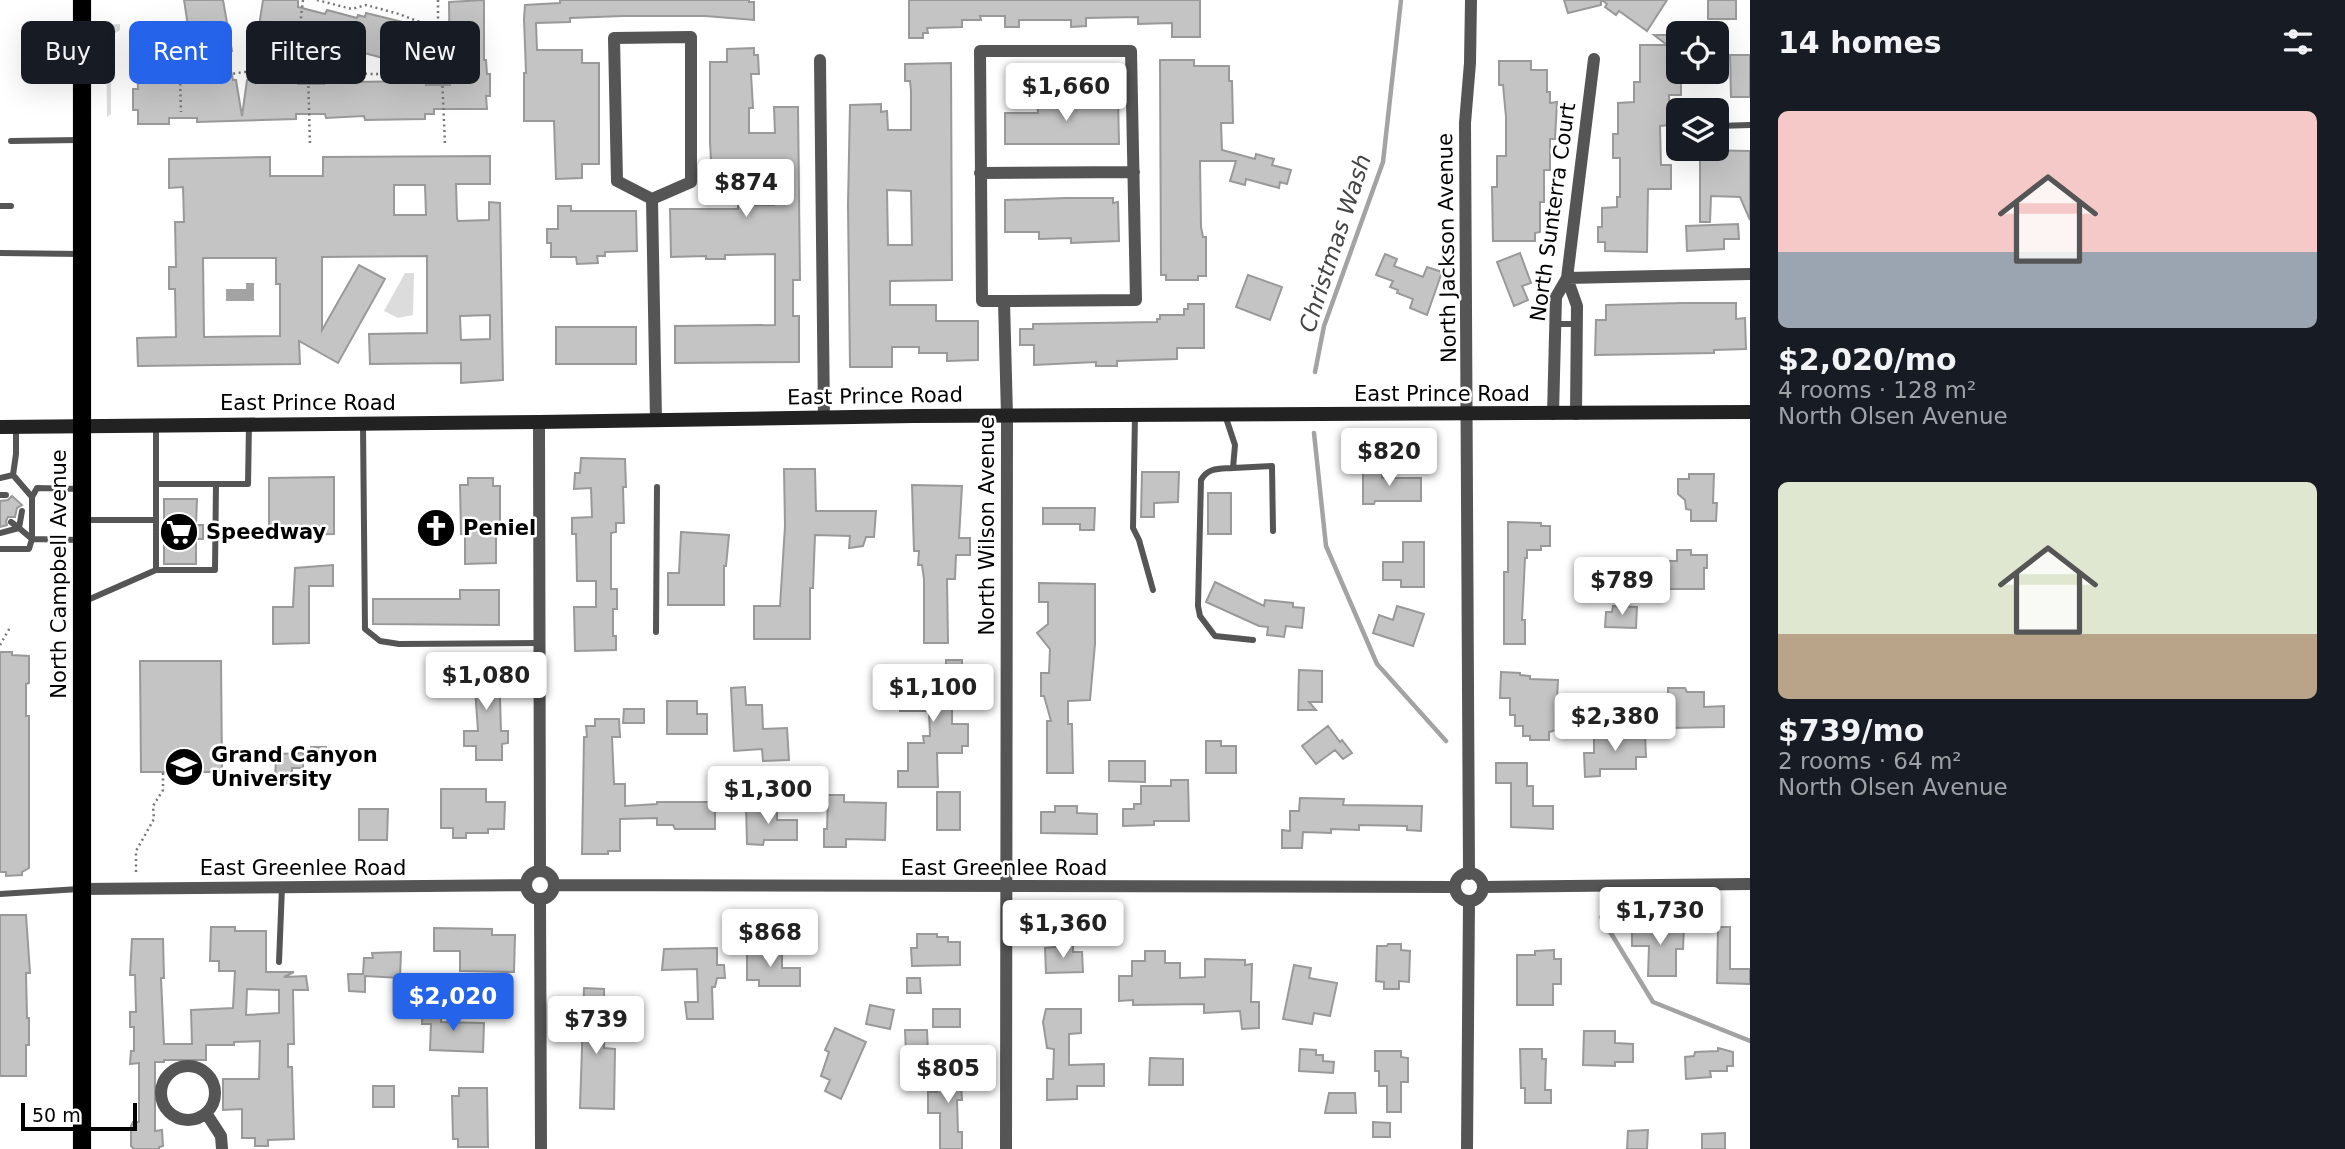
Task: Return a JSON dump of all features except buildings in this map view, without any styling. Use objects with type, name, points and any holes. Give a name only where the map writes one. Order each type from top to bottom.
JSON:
[{"type":"main road","name":"North Campbell Avenue","points":[[82,0],[82,1149]]},
{"type":"main road","name":"East Prince Road","points":[[0,427],[824,417],[1750,412]]},
{"type":"street","name":"North Jackson Avenue","points":[[1469,874],[1465,123],[1471,0]]},
{"type":"street","points":[[691,37],[691,182],[652,199],[617,181],[614,38],[691,37]]},
{"type":"street","points":[[980,51],[1131,51],[1134,172],[1136,300],[982,301],[980,51]]},
{"type":"street","name":"North Sunterra Court","points":[[1553,414],[1556,297],[1567,278],[1594,59]]},
{"type":"street","points":[[820,61],[824,417]]},
{"type":"street","points":[[980,173],[1134,172]]},
{"type":"street","points":[[652,199],[656,420]]},
{"type":"street","points":[[1576,414],[1577,306],[1567,278],[1750,274]]},
{"type":"street","name":"North Wilson Avenue","points":[[1004,301],[1007,416],[1006,1149]]},
{"type":"street","points":[[539,422],[540,871]]},
{"type":"street","points":[[540,871],[548,874],[554,885],[551,893],[540,899],[529,893],[526,885],[532,874],[540,871]]},
{"type":"street","points":[[1469,874],[1477,876],[1483,887],[1480,895],[1469,901],[1458,895],[1455,887],[1461,876],[1469,874]]},
{"type":"street","points":[[1483,887],[1750,884]]},
{"type":"street","name":"East Greenlee Road","points":[[81,889],[526,885]]},
{"type":"street","name":"East Greenlee Road","points":[[554,885],[1455,887]]},
{"type":"street","points":[[540,899],[541,1149]]},
{"type":"street","points":[[1467,1149],[1469,901]]},
{"type":"street","points":[[188,1065],[206,1072],[215,1087],[215,1097],[206,1113],[199,1118],[182,1119],[167,1110],[161,1094],[162,1086],[171,1072],[188,1065]]},
{"type":"street","points":[[206,1113],[221,1136],[222,1149]]},
{"type":"lane","points":[[1729,125],[1750,125]]},
{"type":"lane","points":[[11,141],[82,141]]},
{"type":"lane","points":[[0,206],[11,206]]},
{"type":"lane","points":[[0,253],[82,254]]},
{"type":"lane","points":[[1556,324],[1576,324]]},
{"type":"lane","points":[[1135,415],[1133,528],[1153,590]]},
{"type":"lane","points":[[1225,415],[1235,445],[1233,468]]},
{"type":"lane","points":[[362,424],[365,629],[380,641],[399,644],[540,643]]},
{"type":"lane","points":[[156,425],[156,570]]},
{"type":"lane","points":[[156,484],[248,484],[249,425]]},
{"type":"lane","points":[[16,426],[13,475],[32,497]]},
{"type":"lane","points":[[1253,640],[1215,636],[1200,616],[1201,480],[1205,473],[1212,470],[1272,466],[1273,531]]},
{"type":"lane","points":[[0,478],[13,475]]},
{"type":"lane","points":[[81,603],[156,570],[215,570],[216,484]]},
{"type":"lane","points":[[656,632],[657,487]]},
{"type":"lane","points":[[0,549],[29,548],[33,539],[32,497],[37,488],[81,489]]},
{"type":"lane","points":[[19,528],[22,511]]},
{"type":"lane","points":[[81,520],[156,520]]},
{"type":"lane","points":[[11,522],[33,539],[81,540]]},
{"type":"lane","points":[[1,533],[19,528]]},
{"type":"lane","points":[[279,962],[282,887]]},
{"type":"lane","points":[[0,894],[81,889]]},
{"type":"path","points":[[301,21],[303,0]]},
{"type":"path","points":[[317,0],[352,9],[366,5],[417,21]]},
{"type":"path","points":[[438,0],[438,21]]},
{"type":"path","points":[[180,84],[181,113]]},
{"type":"path","points":[[308,84],[310,146]]},
{"type":"path","points":[[442,84],[445,145]]},
{"type":"path","points":[[0,646],[11,626]]},
{"type":"path","points":[[136,872],[136,851],[154,819],[153,806],[163,790],[163,772]]},
{"type":"shaded area","points":[[115,24],[120,24],[120,30],[115,33]]},
{"type":"shaded area","points":[[107,84],[111,84],[111,114],[107,117]]},
{"type":"shaded area","points":[[405,273],[414,273],[413,315],[398,318],[384,311]]},
{"type":"shaded area","points":[[246,283],[254,283],[254,301],[226,301],[226,289],[246,289]]},
{"type":"waterway","name":"Christmas Wash","points":[[1315,372],[1324,326],[1383,162],[1401,0]]},
{"type":"waterway","name":"Christmas Wash","points":[[1314,433],[1326,546],[1377,664],[1446,741]]},
{"type":"waterway","name":"Christmas Wash","points":[[1601,917],[1653,1002],[1750,1041]]},
{"type":"place","name":"Peniel","points":[[436,528]]},
{"type":"place","name":"Speedway","points":[[179,532]]},
{"type":"place","name":"Grand Canyon University","points":[[184,767]]}]
